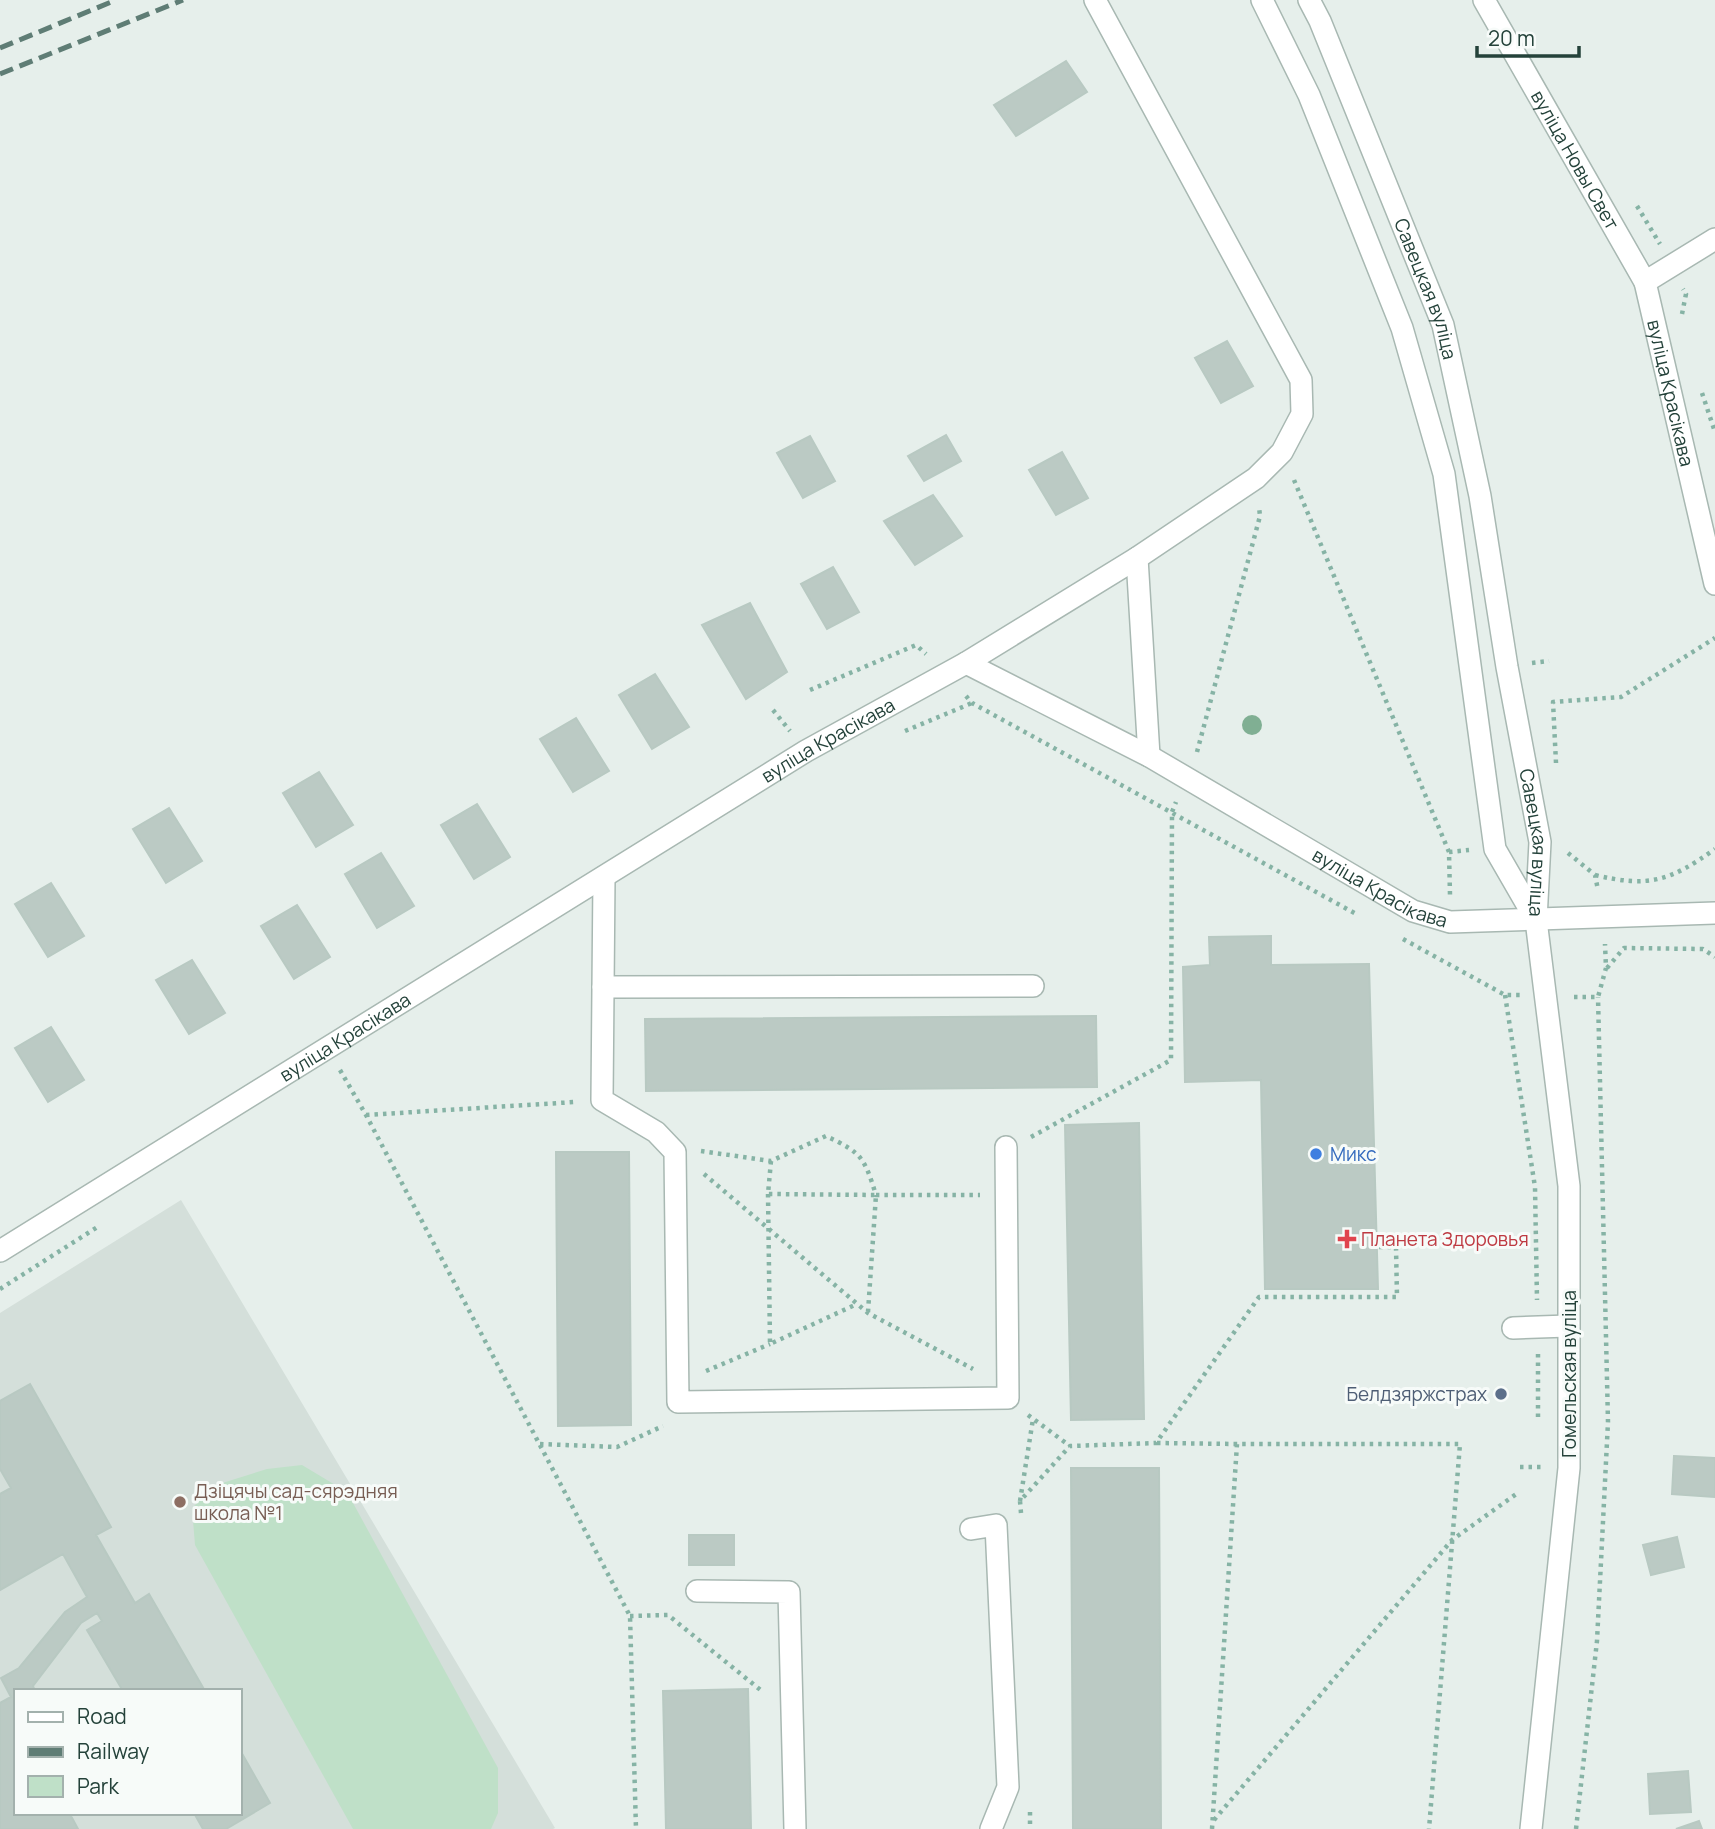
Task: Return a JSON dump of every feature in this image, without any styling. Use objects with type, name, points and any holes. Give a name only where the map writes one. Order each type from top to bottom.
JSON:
[{"type":"street","points":[[966,663],[1137,558],[1256,478],[1283,452],[1302,414],[1301,380],[1095,0]]},
{"type":"street","name":"Савецкая вуліца","points":[[1262,0],[1309,95],[1402,328],[1444,474],[1495,849],[1536,920]]},
{"type":"street","name":"Савецкая вуліца","points":[[1308,0],[1320,21],[1443,326],[1480,496],[1507,667],[1540,842],[1536,920]]},
{"type":"street","name":"вуліца Новы Свет","points":[[1484,0],[1645,282]]},
{"type":"street","points":[[1645,282],[1715,239]]},
{"type":"street","name":"вуліца Красікава","points":[[1645,282],[1715,584]]},
{"type":"street","points":[[1137,558],[1149,757]]},
{"type":"street","name":"вуліца Красікава","points":[[0,1251],[806,751],[966,663],[1149,757],[1413,911],[1450,922],[1715,913]]},
{"type":"street","points":[[604,877],[602,1100],[656,1132],[675,1152],[678,1402],[1008,1398],[1006,1147]]},
{"type":"street","name":"Гомельская вуліца","points":[[1531,1829],[1569,1468],[1569,1186],[1536,920]]},
{"type":"street","points":[[603,987],[1032,986]]},
{"type":"street","points":[[1513,1328],[1568,1326]]},
{"type":"street","points":[[971,1529],[996,1525],[1008,1787],[990,1829]]},
{"type":"street","points":[[697,1591],[789,1592],[795,1829]]},
{"type":"path","points":[[1029,1138],[1171,1060],[1172,812],[1200,742],[1260,516],[1256,478]]},
{"type":"path","points":[[1553,702],[1621,697],[1715,638]]},
{"type":"path","points":[[1595,875],[1626,882],[1657,880],[1689,867],[1715,849]]},
{"type":"path","points":[[1606,968],[1624,948],[1703,949],[1715,957]]},
{"type":"path","points":[[1505,995],[1535,1187],[1538,1427]]},
{"type":"path","points":[[323,1051],[340,1070],[366,1115],[630,1616],[636,1829]]},
{"type":"path","points":[[366,1115],[602,1100]]},
{"type":"path","points":[[699,1161],[695,1150],[771,1161],[826,1136],[852,1149],[867,1164],[876,1195],[868,1313]]},
{"type":"path","points":[[770,1343],[768,1194],[771,1161]]},
{"type":"path","points":[[703,1173],[868,1313],[986,1377],[1033,1419],[1070,1446],[1156,1443],[1460,1444],[1429,1829]]},
{"type":"path","points":[[768,1194],[1006,1195]]},
{"type":"path","points":[[1156,1443],[1259,1297],[1397,1297],[1396,1247],[1377,1247]]},
{"type":"path","points":[[539,1444],[617,1447],[666,1424],[665,1406],[678,1383],[858,1304]]},
{"type":"path","points":[[1021,1515],[1020,1501],[1033,1405]]},
{"type":"path","points":[[1020,1419],[1033,1419]]},
{"type":"path","points":[[1212,1829],[1237,1444]]},
{"type":"path","points":[[1020,1501],[1070,1446]]},
{"type":"path","points":[[1538,1454],[1538,1467]]},
{"type":"path","points":[[1212,1822],[1452,1540],[1519,1492]]},
{"type":"path","points":[[630,1616],[668,1615],[773,1700]]},
{"type":"path","points":[[1029,1802],[1030,1829]]},
{"type":"shaded area","name":"Дзіцячы сад-сярэдняя школа №1","points":[[181,1200],[555,1828],[0,1829],[0,1313]]},
{"type":"green space","points":[[302,1465],[347,1492],[498,1768],[498,1813],[491,1829],[353,1829],[195,1545],[192,1508],[216,1485],[267,1469]]},
{"type":"building","points":[[1066,61],[1087,92],[1016,136],[994,105]]},
{"type":"building","points":[[1227,341],[1253,386],[1221,403],[1195,358]]},
{"type":"building","points":[[946,435],[961,461],[924,481],[908,456]]},
{"type":"building","points":[[810,436],[835,481],[803,498],[777,453]]},
{"type":"building","points":[[1062,452],[1088,498],[1056,515],[1029,470]]},
{"type":"building","points":[[933,495],[962,536],[915,565],[884,521]]},
{"type":"building","points":[[833,567],[859,612],[827,629],[801,584]]},
{"type":"building","points":[[750,603],[787,672],[746,699],[702,625]]},
{"type":"building","points":[[655,674],[689,727],[652,749],[619,695]]},
{"type":"building","points":[[576,718],[609,771],[573,792],[540,739]]},
{"type":"building","points":[[319,772],[353,825],[316,847],[283,793]]},
{"type":"building","points":[[477,804],[510,857],[474,879],[441,825]]},
{"type":"building","points":[[169,808],[202,861],[166,883],[133,829]]},
{"type":"building","points":[[381,853],[414,906],[377,928],[345,874]]},
{"type":"building","points":[[51,883],[84,936],[48,957],[15,904]]},
{"type":"building","points":[[297,905],[330,957],[294,979],[261,926]]},
{"type":"building","points":[[1271,936],[1271,965],[1369,964],[1378,1289],[1265,1289],[1261,1080],[1185,1082],[1183,967],[1210,965],[1209,937]]},
{"type":"building","points":[[192,960],[225,1013],[189,1034],[156,980]]},
{"type":"building","points":[[1096,1016],[1097,1087],[646,1091],[645,1019]]},
{"type":"building","points":[[51,1027],[84,1080],[48,1102],[15,1048]]},
{"type":"building","points":[[1139,1123],[1144,1419],[1071,1420],[1065,1125]]},
{"type":"building","points":[[556,1152],[629,1152],[631,1425],[558,1426]]},
{"type":"building","points":[[30,1384],[111,1527],[96,1535],[135,1603],[149,1594],[204,1689],[122,1689],[87,1630],[102,1621],[97,1613],[81,1623],[33,1686],[34,1689],[14,1689],[14,1815],[73,1815],[78,1829],[0,1829],[0,1703],[11,1697],[1,1678],[19,1668],[65,1612],[87,1597],[63,1554],[0,1590],[0,1494],[11,1488],[0,1469],[0,1401]]},
{"type":"building","points":[[1674,1456],[1715,1458],[1715,1497],[1672,1494]]},
{"type":"building","points":[[1071,1468],[1159,1468],[1161,1829],[1073,1829]]},
{"type":"building","points":[[689,1535],[734,1535],[734,1565],[689,1565]]},
{"type":"building","points":[[1677,1537],[1684,1567],[1651,1575],[1643,1545]]},
{"type":"building","points":[[748,1689],[751,1829],[666,1829],[663,1691]]},
{"type":"building","points":[[242,1754],[270,1803],[226,1829],[203,1829],[195,1815],[242,1815]]},
{"type":"building","points":[[1688,1771],[1691,1812],[1650,1814],[1648,1774]]},
{"type":"building","points":[[1699,1821],[1702,1829],[1676,1829]]},
{"type":"railway","points":[[0,48],[116,0]]},
{"type":"railway","points":[[0,74],[183,0]]},
{"type":"place","name":"Микс","points":[[1316,1154]]},
{"type":"place","name":"Планета Здоровья","points":[[1347,1239]]},
{"type":"place","name":"Белдзяржстрах","points":[[1501,1394]]},
{"type":"place","name":"Дзіцячы сад-сярэдняя школа №1","points":[[180,1502]]}]
